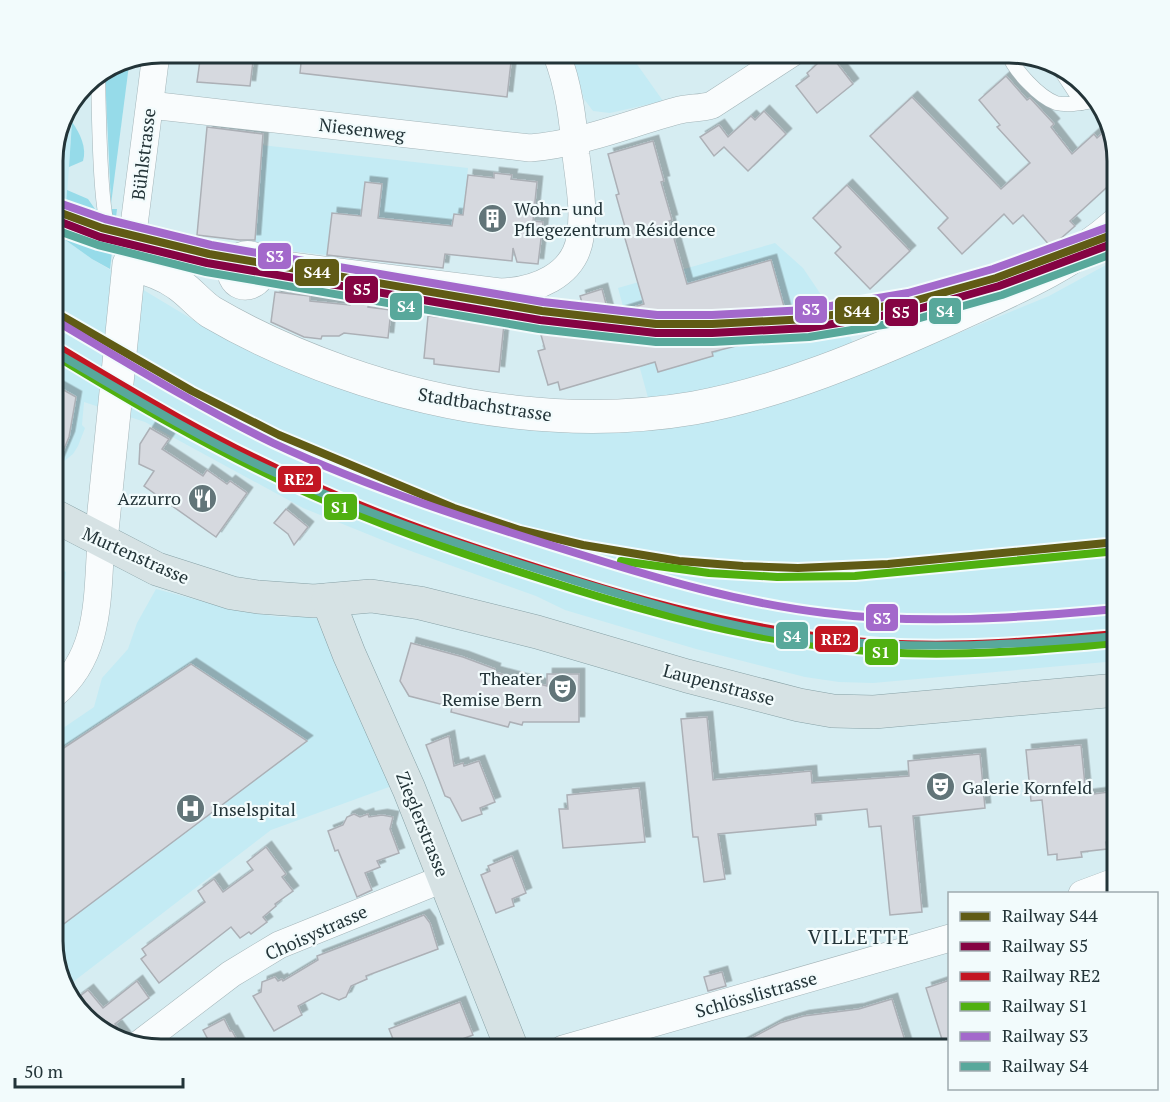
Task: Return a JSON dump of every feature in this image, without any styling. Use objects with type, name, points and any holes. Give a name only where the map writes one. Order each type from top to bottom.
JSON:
[{"type":"main road","name":"Stadtbachstrasse","points":[[130,262],[179,284],[208,310],[246,331],[302,357],[374,382],[480,407],[559,415],[626,414],[711,404],[773,388],[814,374],[914,334],[1037,278],[1080,254],[1107,232]]},
{"type":"main road","name":"Bühlstrasse","points":[[101,541],[130,262]]},
{"type":"main road","name":"Murtenstrasse","points":[[63,520],[157,569],[231,593],[275,599],[328,600]]},
{"type":"main road","name":"Laupenstrasse","points":[[328,600],[371,596],[420,603],[537,632],[772,699],[832,711],[904,710],[1107,691]]},
{"type":"main road","name":"Zieglerstrasse","points":[[328,600],[349,654],[405,779],[508,1039]]},
{"type":"street","points":[[263,266],[283,265],[500,292],[533,288],[550,281],[562,271],[577,250],[582,211],[566,83],[559,63]]},
{"type":"street","name":"Niesenweg","points":[[150,105],[530,148],[574,140],[678,110],[712,105],[777,63]]},
{"type":"street","name":"Bühlstrasse","points":[[130,262],[155,64]]},
{"type":"street","points":[[63,685],[76,672],[91,640],[101,541]]},
{"type":"street","name":"Choisystrasse","points":[[148,1038],[231,974],[279,945],[445,878]]},
{"type":"street","name":"Schlösslistrasse","points":[[598,1039],[948,939]]},
{"type":"lane","points":[[1013,63],[1041,93],[1056,103],[1086,100]]},
{"type":"lane","points":[[98,85],[106,226],[130,262]]},
{"type":"shaded area","points":[[574,63],[636,63],[663,101],[610,113],[593,111],[584,99]]},
{"type":"shaded area","points":[[129,68],[111,204],[105,81]]},
{"type":"shaded area","points":[[72,120],[64,239],[92,259],[225,339],[292,370],[314,379],[481,423],[558,432],[908,354],[1049,296],[1107,264],[1107,662],[873,683],[839,682],[805,677],[696,649],[565,610],[536,596],[397,546],[303,508],[145,422],[84,402],[82,425],[85,428],[73,454],[63,462],[63,154],[66,135]]},
{"type":"shaded area","points":[[72,122],[82,141],[84,156],[83,161],[69,167]]},
{"type":"shaded area","points":[[261,145],[468,168],[463,215],[454,214],[452,226],[378,218],[382,184],[365,182],[361,216],[332,213],[327,255],[281,250],[281,245],[255,242]]},
{"type":"shaded area","points":[[67,190],[88,199],[95,209],[117,209],[110,269],[64,239]]},
{"type":"shaded area","points":[[775,243],[803,268],[857,348],[824,362],[650,405],[618,288]]},
{"type":"shaded area","points":[[63,571],[66,572],[63,594]]},
{"type":"shaded area","name":"Inselspital","points":[[156,589],[239,611],[280,617],[336,617],[394,759],[389,787],[271,830],[72,983],[66,967],[63,948],[63,728],[94,707],[102,678],[128,649],[137,623]]},
{"type":"building","points":[[200,63],[253,63],[250,86],[197,82]]},
{"type":"building","points":[[301,63],[511,63],[507,97],[300,73]]},
{"type":"building","points":[[818,63],[837,63],[853,84],[817,113],[796,86],[809,76],[807,73]]},
{"type":"building","points":[[1006,76],[1027,100],[1030,98],[1054,124],[1051,127],[1072,154],[1094,134],[1097,138],[1103,133],[1107,154],[1107,187],[1070,221],[1075,226],[1051,247],[1023,215],[1013,224],[1004,214],[962,254],[938,228],[948,218],[870,136],[912,97],[1001,189],[1030,163],[997,127],[1000,125],[979,100]]},
{"type":"building","points":[[764,111],[786,134],[748,171],[724,147],[714,156],[700,137],[719,125],[728,137],[751,116],[755,120]]},
{"type":"building","points":[[207,127],[263,134],[255,240],[197,235]]},
{"type":"building","points":[[653,141],[664,181],[661,182],[672,220],[669,221],[687,284],[771,260],[790,328],[751,339],[752,342],[712,352],[713,356],[658,372],[655,362],[560,390],[558,382],[548,385],[538,351],[545,349],[541,335],[588,322],[580,296],[602,289],[609,315],[644,304],[624,235],[627,234],[608,154]]},
{"type":"building","points":[[494,173],[512,175],[511,179],[537,182],[533,221],[543,222],[538,264],[517,262],[513,248],[512,261],[445,254],[443,268],[327,255],[332,213],[361,216],[365,182],[382,184],[378,218],[452,226],[454,214],[463,215],[468,175],[494,178]]},
{"type":"building","points":[[847,185],[910,251],[870,289],[835,253],[841,247],[813,218]]},
{"type":"building","points":[[275,292],[310,296],[310,301],[350,305],[351,299],[369,301],[368,307],[391,310],[388,338],[344,333],[339,336],[322,336],[321,339],[304,337],[271,322]]},
{"type":"building","points":[[428,316],[504,324],[499,372],[434,364],[434,359],[424,358]]},
{"type":"building","points":[[63,390],[76,397],[69,437],[63,451]]},
{"type":"building","points":[[150,428],[169,439],[162,449],[203,476],[207,470],[227,484],[230,481],[247,493],[216,537],[144,486],[154,471],[139,464],[140,444]]},
{"type":"building","points":[[286,509],[308,527],[294,545],[288,534],[274,523]]},
{"type":"building","points":[[411,643],[463,657],[495,669],[494,672],[547,686],[547,674],[579,674],[579,722],[523,722],[522,725],[510,722],[508,727],[451,712],[452,707],[409,696],[400,681]]},
{"type":"building","points":[[191,664],[307,741],[63,924],[63,748]]},
{"type":"building","points":[[707,717],[713,780],[811,771],[812,783],[909,776],[908,761],[980,754],[985,808],[913,816],[922,912],[890,915],[881,826],[869,827],[867,809],[815,814],[816,825],[718,834],[725,879],[704,882],[698,837],[693,837],[681,719]]},
{"type":"building","points":[[449,736],[454,766],[463,763],[464,766],[479,761],[495,802],[480,808],[482,814],[462,821],[450,798],[445,796],[426,745]]},
{"type":"building","points":[[1081,745],[1086,795],[1107,792],[1107,849],[1081,852],[1082,857],[1057,860],[1057,854],[1048,855],[1042,800],[1031,801],[1026,750]]},
{"type":"building","points":[[639,788],[645,842],[563,848],[559,809],[568,809],[567,795]]},
{"type":"building","points":[[354,814],[360,817],[368,814],[369,817],[382,815],[393,817],[390,829],[399,853],[377,861],[380,867],[365,873],[372,890],[357,897],[328,831],[343,825],[347,817]]},
{"type":"building","points":[[266,847],[286,874],[282,877],[293,891],[275,904],[276,906],[263,917],[267,922],[251,934],[249,932],[240,938],[231,927],[159,983],[141,959],[146,955],[142,949],[205,902],[198,891],[214,879],[223,892],[253,870],[247,862]]},
{"type":"building","points":[[512,856],[526,893],[512,899],[514,906],[496,913],[481,875],[490,871],[488,866]]},
{"type":"building","points":[[424,915],[430,923],[438,949],[366,976],[367,979],[351,986],[346,997],[339,1000],[322,993],[298,1006],[302,1015],[274,1031],[253,996],[261,992],[262,982],[275,977],[278,981],[282,979],[283,981],[318,960],[317,956]]},
{"type":"building","points":[[722,972],[726,986],[708,991],[704,977]]},
{"type":"building","points":[[137,981],[149,998],[115,1024],[120,1030],[106,1023],[80,996],[88,990],[103,1008]]},
{"type":"building","points":[[948,981],[948,1039],[942,1039],[926,988]]},
{"type":"building","points":[[892,999],[904,1039],[750,1039],[780,1023],[804,1016],[859,1009]]},
{"type":"building","points":[[460,1002],[473,1035],[462,1039],[393,1039],[389,1029]]},
{"type":"building","points":[[224,1019],[236,1039],[208,1039],[203,1030]]},
{"type":"rail line","name":"S3","points":[[63,204],[105,219],[211,245],[543,302],[657,315],[712,315],[807,310],[908,293],[993,269],[1107,228]]},
{"type":"rail line","name":"S44","points":[[63,214],[102,228],[209,254],[542,311],[656,324],[712,324],[808,319],[910,302],[996,278],[1107,237]]},
{"type":"rail line","name":"S5","points":[[63,223],[100,237],[207,263],[540,320],[656,333],[712,333],[808,328],[911,311],[999,286],[1107,246]]},
{"type":"rail line","name":"S4","points":[[63,233],[98,245],[206,272],[539,329],[656,342],[713,342],[809,337],[913,320],[1002,295],[1107,256]]},
{"type":"rail line","name":"S44","points":[[63,317],[192,391],[279,435],[454,508],[520,530],[583,545],[679,561],[798,568],[888,564],[1107,543]]},
{"type":"rail line","name":"S3","points":[[63,325],[218,415],[310,460],[463,517],[670,581],[762,603],[861,617],[970,619],[1107,610]]},
{"type":"rail line","name":"RE2","points":[[63,350],[209,434],[339,497],[474,547],[651,602],[803,635],[880,643],[969,644],[1107,635]]},
{"type":"rail line","name":"S4","points":[[63,357],[211,441],[302,485],[455,543],[665,608],[729,624],[792,636],[861,643],[934,646],[1044,642],[1107,637]]},
{"type":"rail line","name":"S1","points":[[63,360],[206,443],[335,505],[472,556],[651,611],[727,630],[803,644],[880,652],[970,653],[1107,644]]},
{"type":"rail line","name":"S1","points":[[621,561],[709,573],[777,577],[855,576],[1107,552]]},
{"type":"place","name":"Wohn- und Pflegezentrum Résidence","points":[[493,218]]},
{"type":"place","name":"Azzurro","points":[[202,498]]},
{"type":"place","name":"Theater Remise Bern","points":[[563,688]]},
{"type":"place","name":"Galerie Kornfeld","points":[[941,787]]},
{"type":"place","name":"Inselspital","points":[[191,809]]},
{"type":"district","name":"VILLETTE","points":[[859,936]]}]
